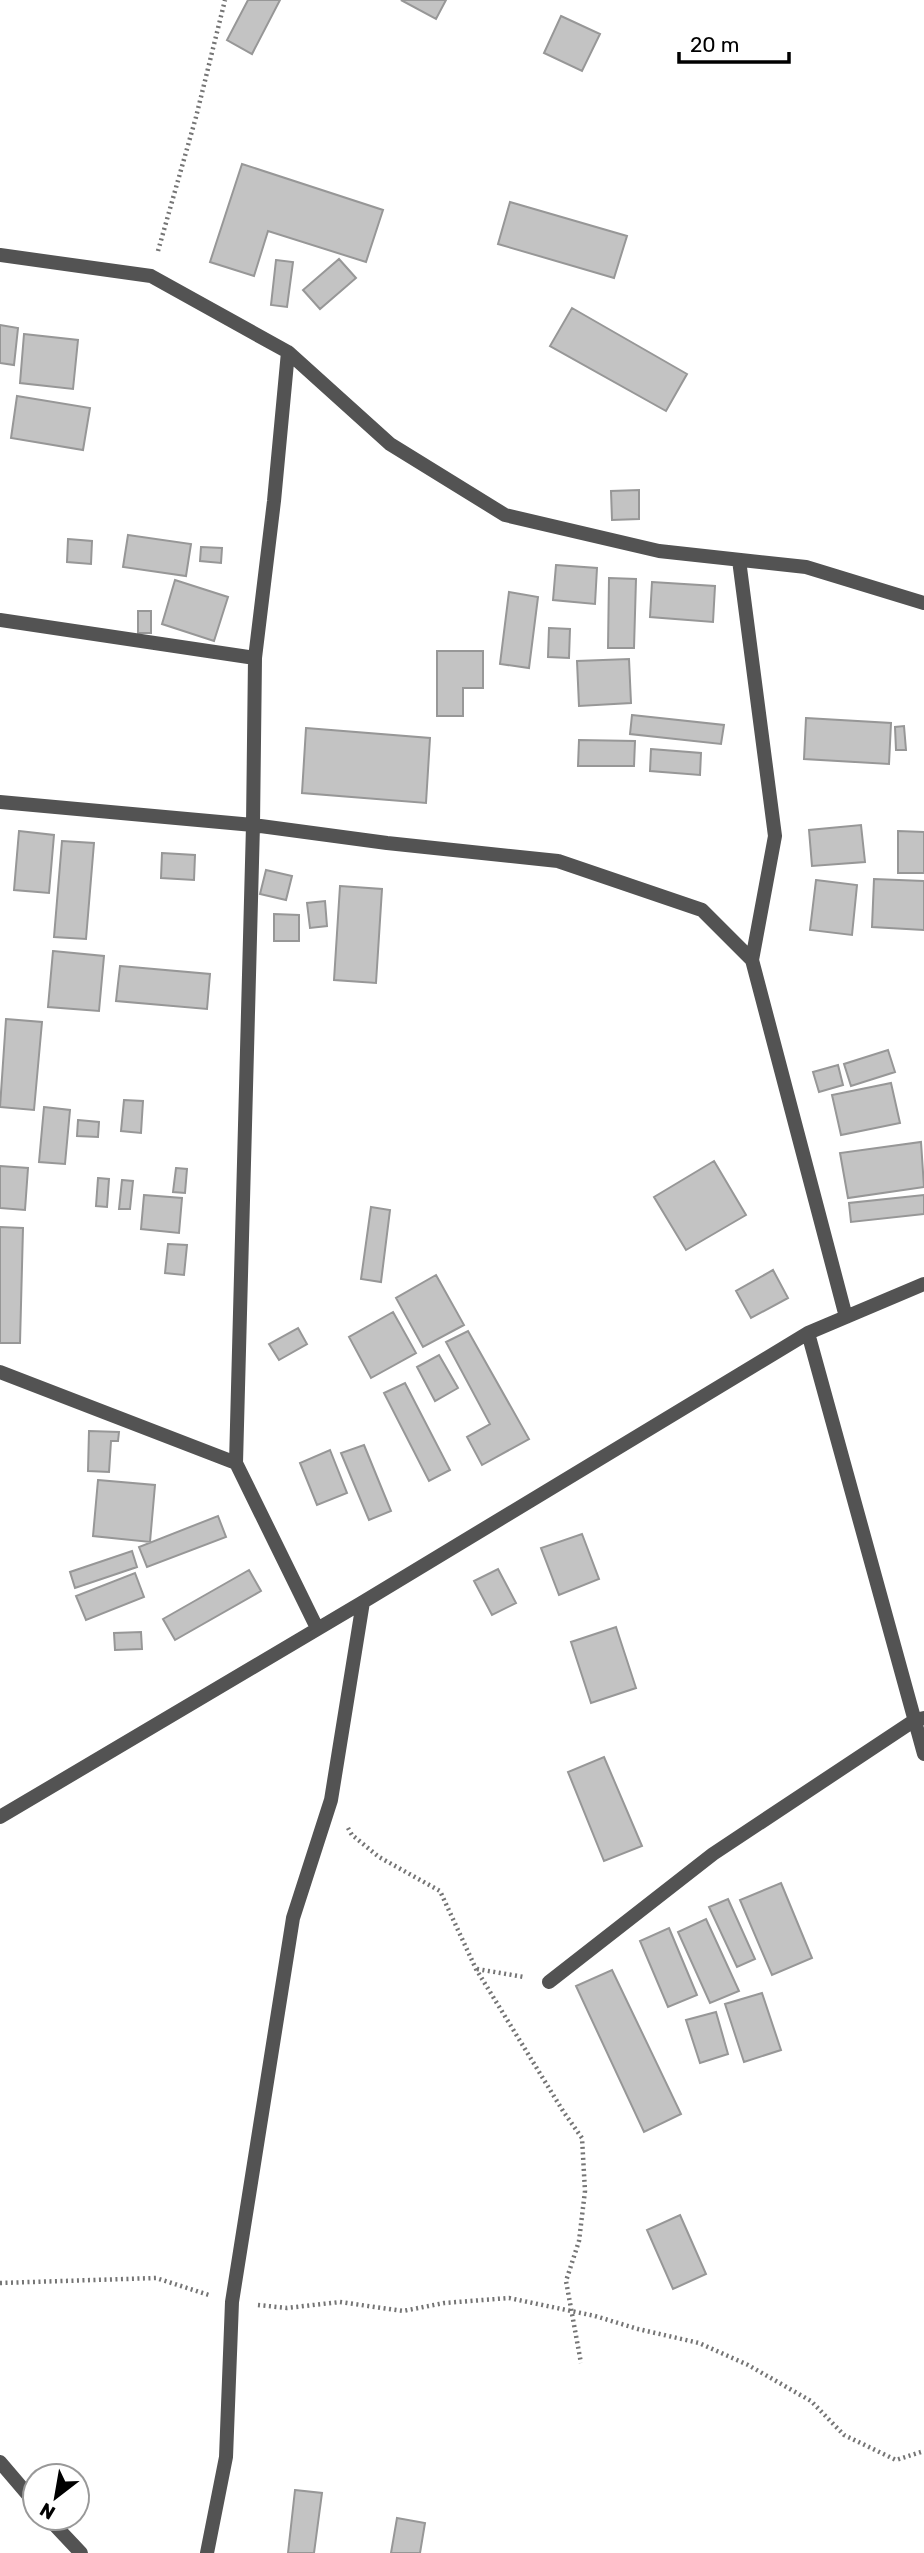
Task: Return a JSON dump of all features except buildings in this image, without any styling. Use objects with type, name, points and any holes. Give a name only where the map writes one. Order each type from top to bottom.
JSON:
[{"type":"street","points":[[0,255],[150,276],[288,352],[390,444],[505,515],[659,551],[806,567],[924,603]]},
{"type":"street","points":[[288,352],[274,501],[254,658],[253,825],[236,1463],[317,1628]]},
{"type":"street","points":[[738,560],[775,836],[752,960],[846,1317]]},
{"type":"street","points":[[0,620],[254,658]]},
{"type":"street","points":[[0,802],[253,825],[387,843],[558,861],[702,909],[752,960]]},
{"type":"street","points":[[0,1818],[808,1333],[924,1284]]},
{"type":"street","points":[[808,1333],[920,1719],[924,1754]]},
{"type":"street","points":[[0,1373],[236,1463]]},
{"type":"street","points":[[207,2553],[226,2457],[232,2302],[293,1918],[331,1800],[363,1602]]},
{"type":"street","points":[[549,1982],[713,1854],[920,1719]]},
{"type":"street","points":[[0,2462],[21,2487]]},
{"type":"street","points":[[61,2532],[81,2553]]},
{"type":"path","points":[[150,276],[196,117],[225,0]]},
{"type":"path","points":[[331,1800],[352,1835],[379,1857],[440,1891],[476,1969],[582,2138],[585,2192],[579,2241],[566,2281],[581,2363]]},
{"type":"path","points":[[476,1969],[549,1982]]},
{"type":"path","points":[[0,2283],[156,2278],[232,2302],[287,2308],[340,2302],[403,2311],[444,2302],[509,2298],[699,2343],[748,2365],[811,2402],[844,2435],[896,2460],[924,2451]]}]
